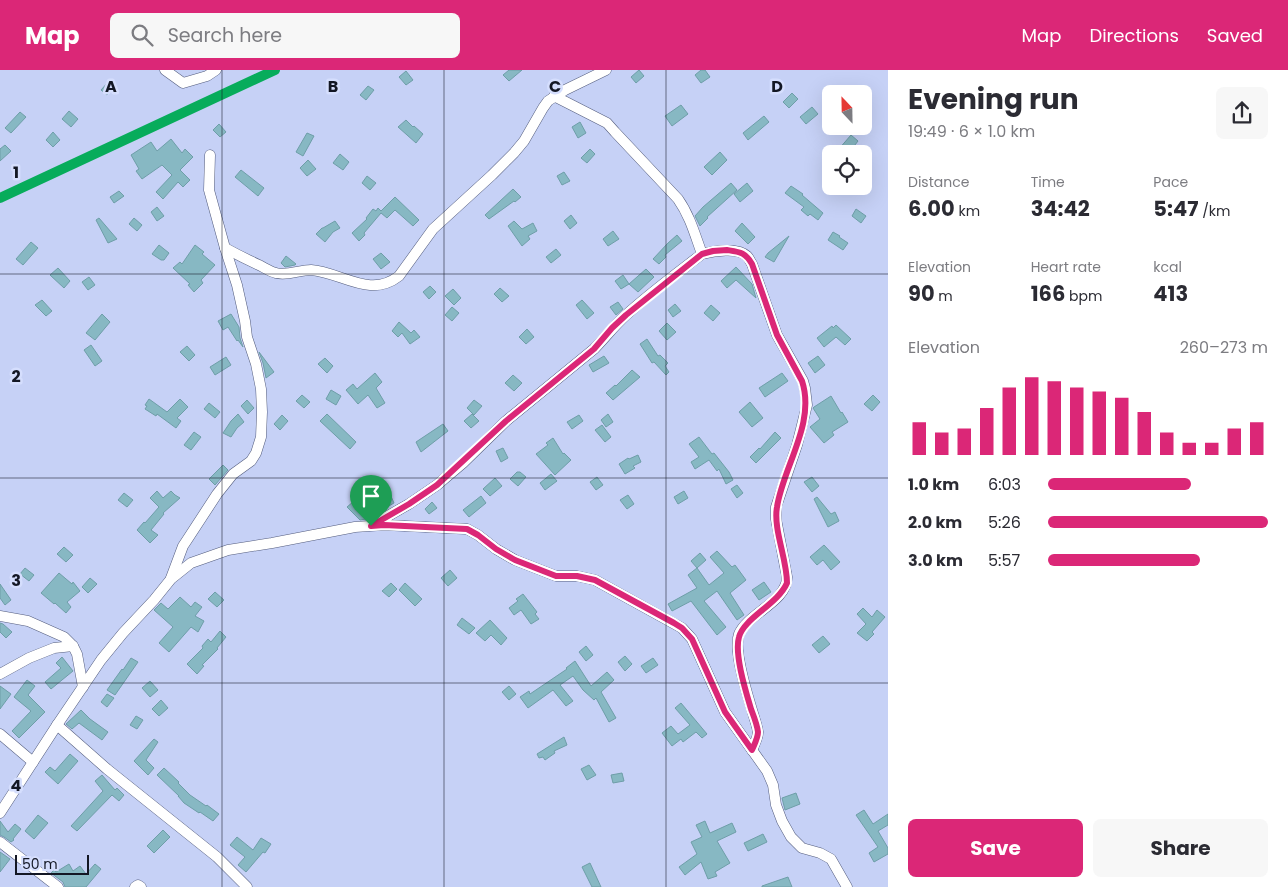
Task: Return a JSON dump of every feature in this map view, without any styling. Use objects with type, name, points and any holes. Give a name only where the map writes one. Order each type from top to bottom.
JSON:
[{"type":"street","points":[[166,70],[183,83],[207,76],[216,70]]},
{"type":"street","points":[[225,248],[275,273],[291,274],[312,270],[359,284],[380,285],[392,281],[399,276],[433,229],[514,153],[524,141],[548,101],[565,90],[606,70]]},
{"type":"street","points":[[554,96],[607,123],[611,127],[681,203],[702,254]]},
{"type":"street","points":[[171,579],[187,540],[217,494],[233,474],[251,461],[256,453],[261,437],[261,389],[256,364],[247,337],[237,285],[209,190],[210,156]]},
{"type":"street","points":[[371,526],[437,485],[506,421],[594,349],[626,315],[702,254],[727,250],[740,252],[747,256],[752,264],[777,335],[805,388],[807,405],[797,445],[776,507],[776,519],[787,583],[783,592],[745,626],[739,634],[738,655],[758,734],[752,750]]},
{"type":"street","points":[[0,813],[101,660],[171,579],[191,563],[228,550],[355,527],[384,525],[467,529],[515,560],[556,576],[577,576],[595,580],[682,628],[692,639],[725,712],[766,771],[773,785],[776,804],[782,821],[791,837],[802,848],[820,853],[831,859],[847,887]]},
{"type":"street","points":[[0,616],[28,621],[64,637],[73,646],[77,654],[83,687]]},
{"type":"street","points":[[0,674],[29,658],[54,648],[73,646]]},
{"type":"street","points":[[57,725],[107,769],[217,857],[242,885]]},
{"type":"street","points":[[0,734],[33,762]]},
{"type":"street","points":[[0,842],[58,887]]},
{"type":"street","points":[[135,887],[138,885],[141,887]]},
{"type":"building","points":[[509,70],[522,70],[509,81],[503,75]]},
{"type":"building","points":[[639,70],[644,76],[636,83],[631,77]]},
{"type":"building","points":[[701,70],[705,70],[710,77],[701,83],[695,75]]},
{"type":"building","points":[[406,71],[413,80],[406,85],[399,77]]},
{"type":"building","points":[[110,80],[115,85],[107,95],[101,90]]},
{"type":"building","points":[[368,86],[374,90],[366,100],[360,95]]},
{"type":"building","points":[[792,93],[798,99],[789,108],[783,102]]},
{"type":"building","points":[[681,105],[688,114],[672,126],[665,116]]},
{"type":"building","points":[[812,107],[818,114],[806,124],[800,117]]},
{"type":"building","points":[[69,111],[78,119],[71,127],[62,119]]},
{"type":"building","points":[[20,112],[26,117],[11,133],[5,128]]},
{"type":"building","points":[[764,116],[769,122],[748,140],[743,133]]},
{"type":"building","points":[[406,120],[423,134],[416,143],[398,127]]},
{"type":"building","points":[[580,122],[586,133],[578,138],[572,127]]},
{"type":"building","points":[[219,124],[226,132],[220,137],[213,130]]},
{"type":"building","points":[[53,132],[60,140],[53,147],[46,140]]},
{"type":"building","points":[[307,133],[314,136],[303,156],[296,152]]},
{"type":"building","points":[[851,135],[858,141],[855,145],[842,145]]},
{"type":"building","points":[[171,139],[182,153],[185,149],[193,157],[180,170],[190,180],[183,187],[178,182],[163,199],[156,192],[172,175],[162,165],[142,179],[136,171],[139,169],[131,155],[151,142],[157,151]]},
{"type":"building","points":[[5,145],[11,151],[0,161],[0,149]]},
{"type":"building","points":[[590,149],[595,154],[587,163],[581,158]]},
{"type":"building","points":[[720,152],[727,160],[712,175],[704,167]]},
{"type":"building","points":[[340,154],[349,162],[343,170],[333,163]]},
{"type":"building","points":[[308,160],[316,169],[307,176],[300,168]]},
{"type":"building","points":[[241,170],[264,188],[258,196],[235,177]]},
{"type":"building","points":[[564,172],[570,181],[562,185],[557,176]]},
{"type":"building","points":[[367,176],[376,183],[370,190],[362,183]]},
{"type":"building","points":[[731,183],[737,190],[707,217],[700,226],[695,216]]},
{"type":"building","points":[[747,183],[753,191],[740,202],[734,194]]},
{"type":"building","points":[[791,186],[803,194],[823,213],[818,220],[810,214],[808,216],[801,210],[804,207],[785,193]]},
{"type":"building","points":[[513,189],[521,197],[489,219],[485,215]]},
{"type":"building","points":[[119,191],[124,196],[114,203],[110,197]]},
{"type":"building","points":[[395,197],[419,220],[413,226],[395,210],[387,218],[381,213],[359,241],[352,233],[367,219],[373,209],[376,211],[378,208],[381,211]]},
{"type":"building","points":[[157,207],[164,216],[157,221],[151,212]]},
{"type":"building","points":[[856,209],[866,216],[861,223],[852,216]]},
{"type":"building","points":[[571,215],[577,223],[570,229],[564,221]]},
{"type":"building","points":[[99,218],[117,239],[108,243],[96,220]]},
{"type":"building","points":[[134,218],[142,225],[137,231],[129,224]]},
{"type":"building","points":[[335,221],[340,228],[333,232],[325,242],[316,234],[322,228]]},
{"type":"building","points":[[514,221],[522,229],[533,223],[537,231],[528,236],[530,239],[522,246],[508,226]]},
{"type":"building","points":[[742,223],[755,237],[748,244],[735,231]]},
{"type":"building","points":[[613,231],[619,239],[608,246],[603,239]]},
{"type":"building","points":[[833,232],[848,243],[843,250],[828,240]]},
{"type":"building","points":[[677,235],[682,241],[665,255],[666,257],[659,264],[653,259]]},
{"type":"building","points":[[789,236],[774,262],[765,257],[768,253]]},
{"type":"building","points":[[31,242],[38,248],[23,265],[16,259]]},
{"type":"building","points":[[159,245],[169,253],[164,260],[152,254]]},
{"type":"building","points":[[195,245],[215,265],[201,280],[203,283],[194,292],[188,285],[190,284],[173,268],[180,262],[182,264]]},
{"type":"building","points":[[556,249],[561,255],[551,263],[546,257]]},
{"type":"building","points":[[381,253],[390,262],[381,269],[373,259]]},
{"type":"building","points":[[286,256],[296,264],[285,267],[281,263]]},
{"type":"building","points":[[736,267],[752,284],[756,298],[736,280],[727,288],[721,281]]},
{"type":"building","points":[[58,268],[70,281],[64,288],[50,275]]},
{"type":"building","points":[[646,269],[654,277],[638,292],[629,284]]},
{"type":"building","points":[[623,275],[629,284],[621,289],[615,281]]},
{"type":"building","points":[[89,277],[95,285],[88,290],[82,282]]},
{"type":"building","points":[[430,286],[436,292],[429,299],[423,292]]},
{"type":"building","points":[[500,288],[509,296],[502,302],[494,294]]},
{"type":"building","points":[[453,289],[461,298],[454,305],[445,296]]},
{"type":"building","points":[[42,300],[52,311],[46,316],[35,305]]},
{"type":"building","points":[[582,300],[594,313],[587,319],[576,305]]},
{"type":"building","points":[[618,302],[623,309],[616,315],[610,307]]},
{"type":"building","points":[[675,304],[681,311],[673,317],[668,310]]},
{"type":"building","points":[[711,305],[720,313],[713,321],[704,313]]},
{"type":"building","points":[[452,307],[459,313],[452,321],[445,315]]},
{"type":"building","points":[[102,314],[110,322],[95,340],[86,333]]},
{"type":"building","points":[[231,314],[239,327],[243,347],[228,327],[223,330],[218,321]]},
{"type":"building","points":[[399,322],[411,333],[414,330],[420,337],[410,344],[402,333],[398,337],[392,331]]},
{"type":"building","points":[[667,323],[676,332],[667,340],[659,331]]},
{"type":"building","points":[[836,325],[851,339],[845,345],[836,337],[824,347],[817,338]]},
{"type":"building","points":[[527,329],[534,337],[526,344],[519,337]]},
{"type":"building","points":[[647,339],[658,356],[660,355],[668,363],[665,366],[669,372],[666,375],[654,362],[652,363],[640,344]]},
{"type":"building","points":[[91,345],[102,361],[95,366],[84,350]]},
{"type":"building","points":[[187,346],[195,355],[189,361],[180,352]]},
{"type":"building","points":[[259,352],[274,372],[266,378],[263,363]]},
{"type":"building","points":[[604,356],[609,363],[593,372],[589,365]]},
{"type":"building","points":[[818,356],[825,365],[815,373],[808,363]]},
{"type":"building","points":[[226,357],[231,365],[215,375],[210,367]]},
{"type":"building","points":[[325,358],[333,366],[327,373],[318,364]]},
{"type":"building","points":[[632,370],[640,377],[613,400],[606,393]]},
{"type":"building","points":[[375,373],[382,382],[376,388],[385,403],[377,408],[368,395],[358,404],[346,390],[353,384],[357,389]]},
{"type":"building","points":[[782,373],[788,381],[765,397],[759,388]]},
{"type":"building","points":[[513,375],[522,383],[514,391],[505,383]]},
{"type":"building","points":[[331,390],[341,396],[336,405],[326,399]]},
{"type":"building","points":[[302,395],[310,402],[304,408],[296,401]]},
{"type":"building","points":[[873,395],[880,402],[872,411],[864,404]]},
{"type":"building","points":[[831,396],[848,422],[832,432],[834,435],[824,443],[810,427],[820,419],[813,408]]},
{"type":"building","points":[[149,399],[167,412],[180,399],[188,407],[177,418],[181,421],[176,428],[157,414],[156,416],[145,409]]},
{"type":"building","points":[[247,400],[254,408],[248,414],[241,406]]},
{"type":"building","points":[[474,400],[482,406],[474,415],[467,408]]},
{"type":"building","points":[[750,402],[763,418],[752,427],[739,412]]},
{"type":"building","points":[[209,403],[220,412],[215,418],[204,409]]},
{"type":"building","points":[[238,414],[244,422],[231,437],[223,433],[231,421]]},
{"type":"building","points":[[327,414],[356,442],[350,449],[320,421]]},
{"type":"building","points":[[472,414],[479,421],[471,428],[464,421]]},
{"type":"building","points":[[608,414],[613,422],[606,427],[601,420]]},
{"type":"building","points":[[282,415],[288,421],[280,430],[274,424]]},
{"type":"building","points":[[579,415],[583,421],[572,429],[567,422]]},
{"type":"building","points":[[443,424],[448,431],[421,452],[416,442]]},
{"type":"building","points":[[602,425],[611,437],[605,442],[595,430]]},
{"type":"building","points":[[194,432],[201,437],[191,450],[184,445]]},
{"type":"building","points":[[775,432],[781,438],[756,463],[750,457]]},
{"type":"building","points":[[699,437],[712,454],[714,453],[733,480],[726,484],[719,469],[717,471],[709,460],[695,469],[691,462],[699,457],[689,444]]},
{"type":"building","points":[[553,438],[563,454],[571,460],[555,475],[536,454],[548,445],[546,443]]},
{"type":"building","points":[[503,448],[508,458],[501,462],[496,451]]},
{"type":"building","points":[[638,455],[641,462],[633,466],[635,468],[625,474],[619,464],[628,458]]},
{"type":"building","points":[[223,465],[228,470],[215,485],[209,479]]},
{"type":"building","points":[[517,472],[526,477],[518,486],[510,479]]},
{"type":"building","points":[[551,474],[557,481],[545,490],[540,483]]},
{"type":"building","points":[[597,477],[603,485],[596,490],[590,482]]},
{"type":"building","points":[[812,477],[819,486],[812,492],[804,482]]},
{"type":"building","points":[[495,478],[502,486],[490,496],[483,489]]},
{"type":"building","points":[[737,485],[743,493],[737,498],[731,489]]},
{"type":"building","points":[[367,490],[374,498],[361,508],[369,517],[360,520],[347,507]]},
{"type":"building","points":[[157,491],[163,498],[171,491],[180,498],[163,513],[151,530],[158,535],[150,543],[137,530],[159,507],[150,498]]},
{"type":"building","points":[[684,491],[688,498],[678,504],[674,497]]},
{"type":"building","points":[[124,493],[133,500],[127,507],[118,500]]},
{"type":"building","points":[[390,494],[394,503],[387,507],[382,497]]},
{"type":"building","points":[[628,495],[634,504],[627,509],[620,500]]},
{"type":"building","points":[[481,496],[486,503],[469,517],[463,510]]},
{"type":"building","points":[[817,497],[831,514],[835,512],[839,521],[828,527],[814,499]]},
{"type":"building","points":[[432,502],[437,508],[429,514],[425,509]]},
{"type":"building","points":[[824,545],[840,562],[831,570],[823,560],[817,565],[810,557]]},
{"type":"building","points":[[64,547],[73,555],[66,562],[57,554]]},
{"type":"building","points":[[717,551],[732,567],[735,565],[746,580],[730,593],[744,615],[737,620],[717,591],[704,601],[726,627],[717,635],[691,601],[672,611],[668,604],[697,588],[688,575],[697,568],[709,585],[724,573],[710,557]]},
{"type":"building","points":[[700,553],[706,560],[697,568],[691,561]]},
{"type":"building","points":[[25,568],[34,575],[29,581],[20,574]]},
{"type":"building","points":[[450,570],[457,578],[448,586],[441,578]]},
{"type":"building","points":[[59,573],[72,584],[73,582],[80,591],[67,602],[71,607],[66,613],[41,593]]},
{"type":"building","points":[[90,578],[97,584],[88,593],[82,587]]},
{"type":"building","points":[[764,582],[771,592],[759,600],[752,590]]},
{"type":"building","points":[[391,583],[397,589],[389,597],[382,591]]},
{"type":"building","points":[[405,583],[422,599],[415,606],[399,590]]},
{"type":"building","points":[[0,584],[11,600],[5,605],[0,598]]},
{"type":"building","points":[[215,592],[224,600],[217,607],[208,599]]},
{"type":"building","points":[[523,594],[537,612],[535,614],[539,619],[531,624],[521,610],[514,615],[509,608]]},
{"type":"building","points":[[180,597],[191,607],[195,602],[202,607],[195,616],[204,621],[198,632],[191,627],[169,652],[159,643],[173,627],[154,610],[161,603],[168,609]]},
{"type":"building","points":[[863,608],[872,617],[877,610],[885,617],[867,641],[857,633],[866,624],[857,614]]},
{"type":"building","points":[[462,618],[475,628],[469,634],[457,625]]},
{"type":"building","points":[[490,620],[507,638],[501,645],[491,635],[485,641],[476,633]]},
{"type":"building","points":[[0,623],[12,632],[6,638],[0,632]]},
{"type":"building","points":[[220,631],[226,637],[218,649],[202,665],[204,666],[197,674],[187,664],[203,648],[202,646],[208,639],[211,642]]},
{"type":"building","points":[[823,636],[830,644],[819,653],[812,645]]},
{"type":"building","points":[[586,646],[593,655],[586,661],[579,652]]},
{"type":"building","points":[[625,656],[632,664],[625,671],[618,662]]},
{"type":"building","points":[[62,657],[73,671],[51,689],[45,682],[61,668],[56,663]]},
{"type":"building","points":[[131,658],[138,662],[115,695],[107,690]]},
{"type":"building","points":[[653,658],[658,665],[646,673],[641,666]]},
{"type":"building","points":[[575,661],[591,686],[607,672],[614,680],[601,692],[616,718],[609,722],[596,698],[594,700],[583,690],[573,676],[560,685],[573,701],[566,706],[553,690],[528,708],[520,697],[529,691],[530,694],[567,669]]},
{"type":"building","points":[[27,680],[35,686],[28,695],[45,712],[19,738],[12,731],[31,711],[14,697]]},
{"type":"building","points":[[150,681],[158,690],[150,697],[142,688]]},
{"type":"building","points":[[0,686],[11,694],[0,709]]},
{"type":"building","points":[[509,686],[516,694],[509,700],[502,692]]},
{"type":"building","points":[[107,694],[114,698],[107,707],[101,702]]},
{"type":"building","points":[[161,700],[168,708],[159,716],[152,709]]},
{"type":"building","points":[[681,703],[707,734],[702,738],[696,732],[683,742],[681,739],[672,746],[662,733],[671,726],[678,734],[690,725],[675,708]]},
{"type":"building","points":[[81,710],[108,732],[102,740],[79,723],[72,729],[66,724]]},
{"type":"building","points":[[136,716],[143,720],[137,729],[130,725]]},
{"type":"building","points":[[564,737],[567,745],[554,751],[555,753],[545,760],[543,757],[539,758],[537,754]]},
{"type":"building","points":[[154,739],[158,742],[146,760],[154,768],[148,775],[134,761]]},
{"type":"building","points":[[70,754],[78,761],[58,784],[45,772],[50,767],[55,771]]},
{"type":"building","points":[[589,765],[596,775],[587,780],[581,769]]},
{"type":"building","points":[[164,768],[190,795],[219,814],[213,821],[184,803],[157,775]]},
{"type":"building","points":[[622,773],[624,781],[613,783],[611,775]]},
{"type":"building","points":[[102,775],[115,790],[117,788],[124,795],[119,801],[112,795],[77,831],[71,826],[103,791],[95,781]]},
{"type":"building","points":[[796,793],[800,804],[785,810],[782,798]]},
{"type":"building","points":[[864,810],[873,824],[888,814],[888,825],[878,831],[888,848],[888,854],[874,862],[869,853],[878,847],[856,815]]},
{"type":"building","points":[[38,815],[48,823],[34,839],[25,831]]},
{"type":"building","points":[[0,821],[8,832],[15,824],[21,829],[11,842],[0,835]]},
{"type":"building","points":[[705,821],[710,833],[732,823],[736,832],[717,841],[730,863],[715,872],[717,876],[708,879],[701,862],[685,875],[679,867],[697,854],[691,842],[702,837],[696,825]]},
{"type":"building","points":[[163,830],[170,837],[154,853],[147,846]]},
{"type":"building","points":[[763,834],[767,842],[748,851],[744,843]]},
{"type":"building","points":[[237,837],[253,850],[261,838],[271,844],[265,853],[263,852],[246,872],[238,865],[245,857],[230,845]]},
{"type":"building","points":[[0,852],[10,859],[0,872]]},
{"type":"building","points":[[590,863],[601,887],[592,887],[582,867]]},
{"type":"building","points":[[69,864],[73,871],[80,866],[86,874],[95,864],[101,869],[86,887],[65,887],[63,882],[51,873]]},
{"type":"building","points":[[788,877],[792,887],[762,887],[762,886]]},
{"type":"waterway","points":[[0,198],[275,70]]},
{"type":"route","points":[[727,250],[740,252],[747,256],[752,264],[777,335],[805,388],[807,405],[797,445],[776,507],[776,519],[787,583],[783,592],[745,626],[739,634],[738,655],[758,734],[752,750],[725,712],[692,639],[682,628],[674,623],[595,580],[577,576],[556,576],[515,560],[467,529],[371,526],[437,485],[506,421],[594,349],[626,315],[702,254],[727,250]]}]
